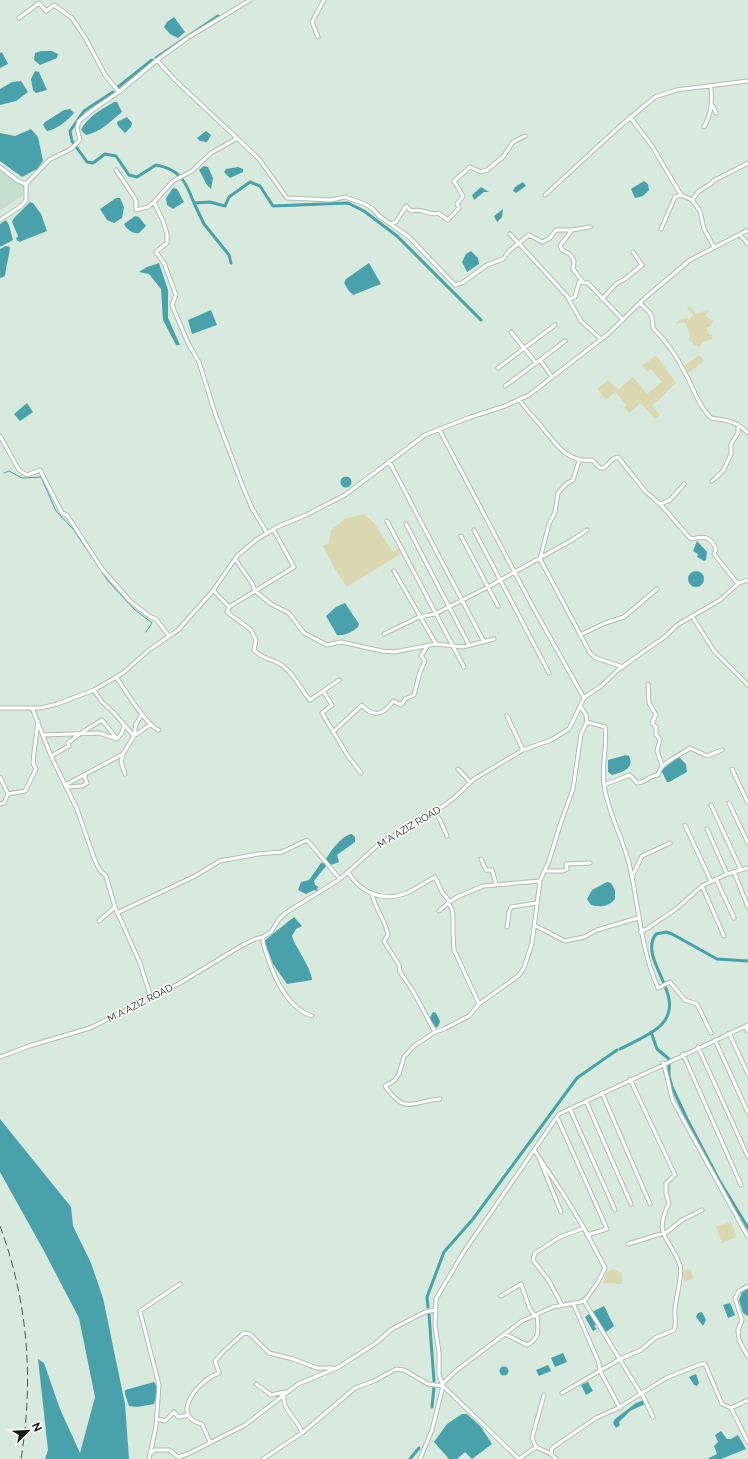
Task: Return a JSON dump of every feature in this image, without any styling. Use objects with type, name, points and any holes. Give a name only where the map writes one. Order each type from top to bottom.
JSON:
[{"type":"street","points":[[0,220],[21,206],[26,200],[26,184],[50,160],[71,149],[80,140],[77,128],[79,121],[94,108],[119,92],[157,60],[190,37],[250,0]]},
{"type":"street","points":[[318,36],[312,22],[324,0]]},
{"type":"street","points":[[19,18],[39,3],[46,10],[54,5],[72,18],[86,39],[105,75],[119,92]]},
{"type":"street","points":[[157,60],[175,80],[259,159],[287,198],[331,200],[350,198],[373,209],[379,216],[409,237],[455,285],[462,284],[487,265],[503,259],[529,235],[542,242],[550,238],[556,230],[572,230],[590,227]]},
{"type":"street","points":[[546,195],[655,97],[676,90],[748,81]]},
{"type":"street","points":[[704,127],[710,117],[712,104],[711,86]]},
{"type":"street","points":[[712,104],[716,113]]},
{"type":"street","points":[[630,118],[652,146],[681,195],[692,200],[700,211],[704,229],[714,247]]},
{"type":"street","points":[[391,224],[396,222],[406,206],[411,211],[421,209],[432,214],[438,213],[448,220],[459,208],[457,204],[462,196],[454,181],[470,167],[481,172],[487,170],[503,157],[513,142],[525,136]]},
{"type":"street","points":[[116,170],[136,200],[136,210],[148,207],[173,181],[192,171],[211,153],[236,138]]},
{"type":"street","points":[[692,200],[699,191],[713,181],[748,163]]},
{"type":"street","points":[[0,167],[18,181],[26,184]]},
{"type":"street","points":[[661,229],[675,198],[681,195]]},
{"type":"street","points":[[154,202],[167,234],[167,243],[156,252],[164,263],[176,295],[172,305],[185,337],[199,362],[215,413],[243,487],[252,508],[267,533]]},
{"type":"street","points":[[572,230],[560,246],[562,250],[570,254],[574,261],[573,269],[583,282],[588,283],[624,320]]},
{"type":"street","points":[[0,708],[32,708],[57,704],[94,690],[116,677],[148,650],[187,622],[213,590],[235,559],[256,540],[274,529],[345,495],[424,435],[505,406],[529,395],[624,320],[640,303],[690,260],[748,230]]},
{"type":"street","points":[[510,234],[520,243],[528,252],[533,261],[569,299],[581,321],[601,339]]},
{"type":"street","points":[[740,235],[748,244]]},
{"type":"street","points":[[602,299],[616,284],[625,279],[642,265],[633,252]]},
{"type":"street","points":[[569,299],[575,297],[579,282],[583,282]]},
{"type":"street","points":[[640,303],[648,309],[653,318],[653,328],[665,340],[685,372],[701,407],[711,418],[729,420],[738,424],[748,433]]},
{"type":"street","points":[[498,368],[555,325]]},
{"type":"street","points":[[511,332],[536,363]]},
{"type":"street","points":[[505,386],[565,340]]},
{"type":"street","points":[[540,360],[552,377]]},
{"type":"street","points":[[519,399],[546,434],[562,450],[579,461],[592,460],[600,468],[604,468],[613,459],[618,457],[645,491],[660,504],[692,539],[699,537],[708,538],[713,543],[716,548],[714,554],[738,584]]},
{"type":"street","points":[[712,481],[723,471],[731,454],[731,444],[738,433],[738,424]]},
{"type":"street","points":[[439,429],[514,572],[584,698],[623,667],[666,636],[677,625],[720,600],[738,584],[748,580]]},
{"type":"street","points":[[0,436],[19,470],[27,475],[40,470],[62,513],[67,515],[76,527],[102,568],[130,601],[149,616],[156,619],[169,636]]},
{"type":"street","points":[[389,461],[484,642]]},
{"type":"street","points":[[579,461],[573,480],[566,484],[558,493],[555,512],[549,524],[540,558],[590,653],[596,658],[623,667]]},
{"type":"street","points":[[660,504],[670,500],[684,484]]},
{"type":"street","points":[[387,521],[464,667]]},
{"type":"street","points":[[406,524],[469,645]]},
{"type":"street","points":[[274,529],[294,567],[229,607],[227,612],[251,630],[256,640],[254,650],[263,658],[273,660],[296,677],[310,700],[339,680]]},
{"type":"street","points":[[474,530],[549,673]]},
{"type":"street","points":[[384,634],[419,617],[435,614],[461,599],[488,587],[587,530]]},
{"type":"street","points":[[461,536],[498,606]]},
{"type":"street","points":[[235,559],[252,583],[255,591],[271,604],[289,613],[304,633],[327,645],[341,642],[387,652],[427,647],[436,644],[463,647],[494,639]]},
{"type":"street","points":[[394,571],[401,580],[419,617],[436,644]]},
{"type":"street","points":[[580,635],[605,623],[624,617],[657,589]]},
{"type":"street","points":[[213,590],[229,607]]},
{"type":"street","points":[[692,616],[714,651],[748,685]]},
{"type":"street","points":[[334,731],[362,705],[373,714],[388,708],[393,701],[401,705],[405,699],[414,695],[420,672],[425,664],[425,661],[421,656],[427,647]]},
{"type":"street","points":[[116,677],[142,714],[155,729],[159,730]]},
{"type":"street","points":[[648,684],[649,703],[656,714],[652,723],[656,728],[656,736],[660,739],[657,751],[662,766]]},
{"type":"street","points":[[94,690],[102,702],[134,736]]},
{"type":"street","points":[[323,691],[332,705],[322,713],[348,756],[361,773]]},
{"type":"street","name":"M A AZIZ ROAD","points":[[0,1057],[90,1028],[180,983],[241,946],[263,937],[270,932],[279,919],[287,912],[340,879],[379,844],[435,812],[454,798],[470,782],[523,750],[551,740],[569,729],[581,707],[584,698]]},
{"type":"street","points":[[440,1099],[415,1105],[407,1105],[393,1098],[385,1086],[394,1081],[399,1074],[404,1057],[414,1046],[435,1032],[469,1016],[479,1004],[522,972],[532,943],[540,881],[549,861],[558,829],[573,789],[581,734],[587,722],[586,715],[581,707]]},
{"type":"street","points":[[32,708],[44,735],[51,756],[77,809],[94,858],[99,869],[106,876],[117,913],[140,963],[151,998]]},
{"type":"street","points":[[126,774],[121,762],[123,754],[134,736],[136,724],[142,714]]},
{"type":"street","points":[[507,716],[523,750]]},
{"type":"street","points":[[51,756],[69,746],[68,743],[82,734],[86,729],[102,720],[117,739]]},
{"type":"street","points":[[8,794],[25,791],[34,774],[36,769],[33,762],[38,721]]},
{"type":"street","points":[[587,722],[605,727],[604,785],[632,878],[640,932],[646,958],[658,988],[670,982],[685,1000],[699,1007],[711,1033]]},
{"type":"street","points":[[134,736],[151,724]]},
{"type":"street","points":[[117,739],[122,733],[124,725]]},
{"type":"street","points":[[44,735],[99,733],[117,739]]},
{"type":"street","points":[[604,785],[630,775],[637,783],[640,783],[652,775],[658,775],[662,766],[672,760],[677,754],[690,748],[707,756],[722,750]]},
{"type":"street","points":[[66,787],[67,784],[123,754]]},
{"type":"street","points":[[458,769],[470,782]]},
{"type":"street","points":[[732,769],[748,803]]},
{"type":"street","points":[[66,787],[82,786],[87,783],[84,775]]},
{"type":"street","points":[[0,777],[8,794],[4,803],[0,804]]},
{"type":"street","points":[[729,803],[748,843]]},
{"type":"street","points":[[711,805],[741,870]]},
{"type":"street","points":[[435,812],[447,836]]},
{"type":"street","points":[[684,825],[711,881]]},
{"type":"street","points":[[707,829],[727,874]]},
{"type":"street","points":[[117,913],[195,876],[220,861],[258,854],[282,852],[307,840],[340,879]]},
{"type":"street","points":[[632,878],[642,856],[670,843]]},
{"type":"street","points":[[480,858],[486,870],[492,870],[496,884]]},
{"type":"street","points":[[544,870],[563,871],[567,869],[566,864],[590,863]]},
{"type":"street","points":[[640,932],[676,909],[702,886],[727,874],[748,868]]},
{"type":"street","points":[[348,872],[360,886],[372,894],[387,897],[404,894],[435,877],[452,908],[454,916],[454,950],[472,992],[479,1004]]},
{"type":"street","points":[[734,872],[748,907]]},
{"type":"street","points":[[716,879],[734,918]]},
{"type":"street","points":[[439,911],[468,891],[496,884],[514,884],[540,881]]},
{"type":"street","points":[[702,886],[724,936]]},
{"type":"street","points":[[372,894],[376,909],[386,925],[388,935],[384,941],[397,961],[400,972],[413,991],[435,1032]]},
{"type":"street","points":[[507,927],[511,907],[537,903]]},
{"type":"street","points":[[100,921],[115,907]]},
{"type":"street","points":[[534,924],[564,941],[584,937],[597,930],[638,918]]},
{"type":"street","points":[[263,937],[262,944],[270,965],[288,996],[294,1005],[306,1014],[312,1016]]},
{"type":"street","points":[[536,1447],[519,1459],[443,1385],[439,1375],[440,1352],[435,1326],[436,1299],[463,1252],[559,1114],[663,1063],[747,1025],[748,1031]]},
{"type":"street","points":[[729,1033],[748,1074]]},
{"type":"street","points":[[715,1040],[748,1113]]},
{"type":"street","points":[[698,1047],[748,1157]]},
{"type":"street","points":[[683,1054],[741,1185]]},
{"type":"street","points":[[663,1063],[667,1073],[668,1087],[673,1102],[748,1237]]},
{"type":"street","points":[[562,1393],[620,1359],[637,1352],[655,1338],[675,1328],[675,1310],[681,1267],[663,1234],[662,1228],[663,1215],[669,1202],[666,1193],[666,1183],[675,1175],[630,1079]]},
{"type":"street","points":[[602,1093],[650,1204]]},
{"type":"street","points":[[586,1101],[631,1204]]},
{"type":"street","points":[[570,1109],[615,1210]]},
{"type":"street","points":[[557,1117],[607,1229],[587,1235]]},
{"type":"street","points":[[420,1459],[432,1430],[443,1385],[457,1370],[522,1321],[543,1311],[562,1305],[584,1301],[598,1282],[605,1268],[584,1228],[534,1150]]},
{"type":"street","points":[[540,1160],[561,1212]]},
{"type":"street","points":[[628,1244],[663,1234],[682,1220],[702,1210]]},
{"type":"street","points":[[562,1305],[549,1281],[533,1260],[535,1253],[560,1237],[584,1228]]},
{"type":"street","points":[[149,1459],[157,1418],[159,1385],[140,1311],[180,1284]]},
{"type":"street","points":[[501,1296],[521,1284],[530,1309],[536,1315],[538,1336],[528,1345],[505,1334]]},
{"type":"street","points":[[748,1286],[738,1291],[735,1298],[742,1320],[738,1330],[739,1340],[748,1357]]},
{"type":"street","points":[[584,1301],[653,1416]]},
{"type":"street","points":[[573,1303],[599,1363],[600,1371],[620,1408]]},
{"type":"street","points":[[150,1454],[155,1450],[169,1450],[178,1457],[245,1425],[285,1392],[298,1384],[337,1368],[376,1343],[392,1328],[425,1312],[436,1310]]},
{"type":"street","points":[[210,1442],[202,1424],[197,1423],[188,1415],[187,1405],[190,1396],[210,1377],[219,1373],[215,1361],[244,1333],[250,1334],[269,1353],[293,1359],[317,1368],[337,1368]]},
{"type":"street","points":[[551,1454],[552,1448],[596,1418],[620,1408],[666,1378],[703,1364],[722,1404],[731,1408],[748,1442]]},
{"type":"street","points":[[263,1459],[302,1433],[355,1388],[374,1381],[396,1369],[404,1370],[428,1384],[443,1385]]},
{"type":"street","points":[[256,1384],[271,1394],[285,1392]]},
{"type":"street","points":[[285,1392],[283,1399],[285,1407],[300,1425],[302,1433]]},
{"type":"street","points":[[544,1395],[532,1438],[536,1447],[551,1454],[556,1459]]},
{"type":"street","points":[[731,1408],[748,1400]]},
{"type":"street","points":[[157,1418],[165,1421],[174,1412],[178,1417],[188,1415]]},
{"type":"shaded area","points":[[0,166],[24,185],[23,195],[0,211]]},
{"type":"shaded area","points":[[689,307],[698,314],[708,309],[705,316],[713,320],[711,326],[706,328],[710,335],[712,335],[712,339],[703,342],[699,347],[689,340],[690,334],[685,322],[675,324],[680,319],[687,318],[690,321],[693,314],[687,309]]},
{"type":"shaded area","points":[[656,355],[676,383],[652,406],[660,415],[655,419],[641,403],[629,413],[624,407],[626,405],[615,392],[606,400],[597,389],[608,380],[618,390],[633,377],[647,394],[662,382],[651,369],[647,372],[642,366]]},
{"type":"shaded area","points":[[700,355],[704,361],[689,373],[684,366]]},
{"type":"shaded area","points":[[364,514],[374,523],[393,552],[399,548],[402,553],[347,587],[335,569],[323,546],[329,543],[331,530],[344,519]]},
{"type":"shaded area","points":[[731,1222],[737,1237],[722,1243],[716,1227]]},
{"type":"shaded area","points":[[614,1269],[622,1273],[622,1284],[603,1283],[606,1272]]},
{"type":"shaded area","points":[[691,1269],[693,1279],[685,1281],[682,1271]]},
{"type":"water","points":[[174,17],[185,32],[178,38],[170,34],[164,27],[167,22]]},
{"type":"water","points":[[41,51],[52,51],[58,54],[57,58],[40,65],[34,60],[35,53]]},
{"type":"water","points":[[2,52],[8,64],[0,68],[0,53]]},
{"type":"water","points":[[35,71],[39,72],[47,90],[36,93],[33,90],[31,79]]},
{"type":"water","points":[[21,81],[28,92],[16,101],[0,105],[0,89],[12,82]]},
{"type":"water","points":[[114,102],[117,102],[122,112],[96,132],[86,135],[81,130],[91,117]]},
{"type":"water","points":[[70,109],[74,113],[69,119],[58,127],[47,131],[43,125],[45,122],[64,110]]},
{"type":"water","points":[[127,117],[132,123],[131,127],[125,133],[118,126],[117,122]]},
{"type":"water","points":[[31,129],[38,137],[43,161],[37,169],[22,177],[0,161],[0,133],[15,136]]},
{"type":"water","points":[[206,131],[211,135],[207,142],[200,141],[197,138]]},
{"type":"water","points":[[204,166],[208,167],[213,178],[211,189],[207,185],[199,170]]},
{"type":"water","points":[[238,167],[243,169],[243,172],[230,178],[224,172],[226,169]]},
{"type":"water","points":[[644,181],[648,184],[649,190],[643,196],[635,198],[631,189]]},
{"type":"water","points":[[523,182],[526,186],[516,193],[513,191],[515,187]]},
{"type":"water","points":[[481,187],[489,192],[484,192],[474,200],[472,195]]},
{"type":"water","points":[[173,188],[177,189],[184,202],[173,209],[167,205],[166,198]]},
{"type":"water","points":[[116,198],[120,198],[124,207],[122,218],[114,223],[107,220],[100,209]]},
{"type":"water","points":[[30,202],[33,203],[41,214],[47,231],[19,242],[16,239],[18,236],[12,222]]},
{"type":"water","points":[[503,209],[502,217],[497,222],[494,216]]},
{"type":"water","points":[[135,216],[139,217],[146,226],[139,233],[130,231],[124,224]]},
{"type":"water","points":[[6,220],[13,240],[0,247],[0,224]]},
{"type":"water","points":[[6,246],[10,247],[5,276],[0,278],[0,249]]},
{"type":"water","points":[[471,251],[478,258],[479,264],[467,272],[462,262],[466,254]]},
{"type":"water","points":[[159,263],[168,290],[168,318],[180,345],[176,345],[163,320],[161,289],[149,274],[139,272],[147,267]]},
{"type":"water","points":[[369,263],[381,284],[353,295],[344,283],[346,279]]},
{"type":"water","points":[[211,310],[217,325],[192,334],[188,320]]},
{"type":"water","points":[[27,403],[33,412],[20,421],[14,414]]},
{"type":"water","points":[[346,476],[350,478],[352,482],[350,486],[346,488],[342,486],[340,482],[342,478]]},
{"type":"water","points":[[697,541],[707,552],[706,560],[704,561],[697,557],[698,554],[693,551]]},
{"type":"water","points":[[696,571],[702,573],[704,579],[702,585],[696,587],[690,585],[688,579],[690,573]]},
{"type":"water","points":[[345,603],[359,624],[358,627],[351,632],[343,635],[337,635],[326,616],[336,607]]},
{"type":"water","points":[[626,755],[629,756],[630,760],[629,767],[620,773],[612,775],[608,772],[608,760]]},
{"type":"water","points":[[679,757],[686,764],[687,772],[667,782],[661,770]]},
{"type":"water","points":[[352,834],[355,837],[355,842],[337,855],[339,862],[331,865],[326,859],[328,856],[344,837]]},
{"type":"water","points":[[321,863],[325,863],[326,866],[314,881],[315,885],[319,887],[317,888],[318,891],[314,890],[306,894],[298,890],[301,882],[309,880]]},
{"type":"water","points":[[607,882],[611,883],[615,890],[615,899],[604,906],[591,905],[587,899],[592,890]]},
{"type":"water","points":[[294,917],[302,926],[296,929],[292,936],[309,970],[312,980],[287,984],[273,964],[264,941]]},
{"type":"water","points":[[433,1012],[436,1013],[440,1021],[436,1028],[429,1019]]},
{"type":"water","points":[[0,1119],[71,1207],[73,1226],[91,1263],[103,1298],[125,1404],[129,1459],[45,1459],[48,1450],[38,1359],[44,1363],[60,1409],[80,1453],[95,1397],[79,1318],[0,1172]]},
{"type":"water","points":[[747,1289],[748,1316],[743,1313],[739,1300],[743,1290]]},
{"type":"water","points":[[730,1303],[735,1315],[728,1318],[723,1305]]},
{"type":"water","points":[[604,1306],[614,1326],[606,1332],[592,1312]]},
{"type":"water","points":[[702,1312],[706,1320],[703,1326],[696,1317],[698,1313]]},
{"type":"water","points":[[589,1314],[598,1324],[594,1326],[597,1329],[593,1331],[585,1317]]},
{"type":"water","points":[[563,1353],[567,1362],[555,1367],[551,1358]]},
{"type":"water","points":[[548,1365],[551,1371],[539,1376],[536,1370]]},
{"type":"water","points":[[504,1366],[509,1371],[504,1376],[499,1371]]},
{"type":"water","points":[[696,1374],[699,1383],[697,1386],[694,1385],[689,1377]]},
{"type":"water","points":[[154,1382],[158,1389],[154,1404],[137,1407],[129,1406],[125,1390]]},
{"type":"water","points":[[588,1382],[593,1391],[586,1395],[581,1385]]},
{"type":"water","points":[[644,1400],[645,1404],[630,1411],[619,1422],[620,1425],[616,1428],[613,1423],[615,1419],[636,1403]]},
{"type":"water","points":[[462,1414],[467,1414],[481,1427],[492,1444],[472,1459],[465,1452],[457,1459],[449,1459],[434,1442],[447,1424]]},
{"type":"water","points":[[721,1431],[727,1439],[731,1439],[738,1435],[746,1449],[721,1459],[707,1459],[717,1454],[714,1446],[718,1442],[715,1435]]},
{"type":"waterway","points":[[156,58],[218,16]]},
{"type":"waterway","points":[[118,87],[152,60]]},
{"type":"waterway","points":[[113,92],[84,111],[70,131],[72,141],[87,162],[93,163],[105,154],[116,156],[129,175],[137,177],[156,165],[164,167],[176,173],[181,178],[185,183],[194,203],[210,202],[225,206],[229,197],[250,182],[260,186],[273,206],[348,203],[364,211],[397,236],[481,320]]},
{"type":"waterway","points":[[194,203],[204,224],[229,255],[231,263]]},
{"type":"waterway","points":[[4,473],[9,471],[22,478],[41,477],[56,511],[73,529],[108,581],[134,609],[152,623],[146,632]]},
{"type":"waterway","points":[[620,1049],[653,1032],[662,1024],[668,1013],[669,1002],[667,990],[656,966],[653,955],[652,944],[656,934],[666,932],[672,934],[717,959],[748,961]]},
{"type":"waterway","points":[[651,1032],[657,1049],[669,1059],[669,1076],[672,1087],[687,1119],[719,1180],[748,1228]]},
{"type":"waterway","points":[[428,1307],[427,1297],[444,1252],[473,1219],[577,1078],[617,1050]]},
{"type":"waterway","points":[[429,1314],[434,1381]]},
{"type":"waterway","points":[[432,1407],[434,1387]]},
{"type":"waterway","points":[[410,1459],[419,1448]]},
{"type":"railway","points":[[0,1226],[17,1283],[26,1341],[27,1400],[21,1459]]}]
